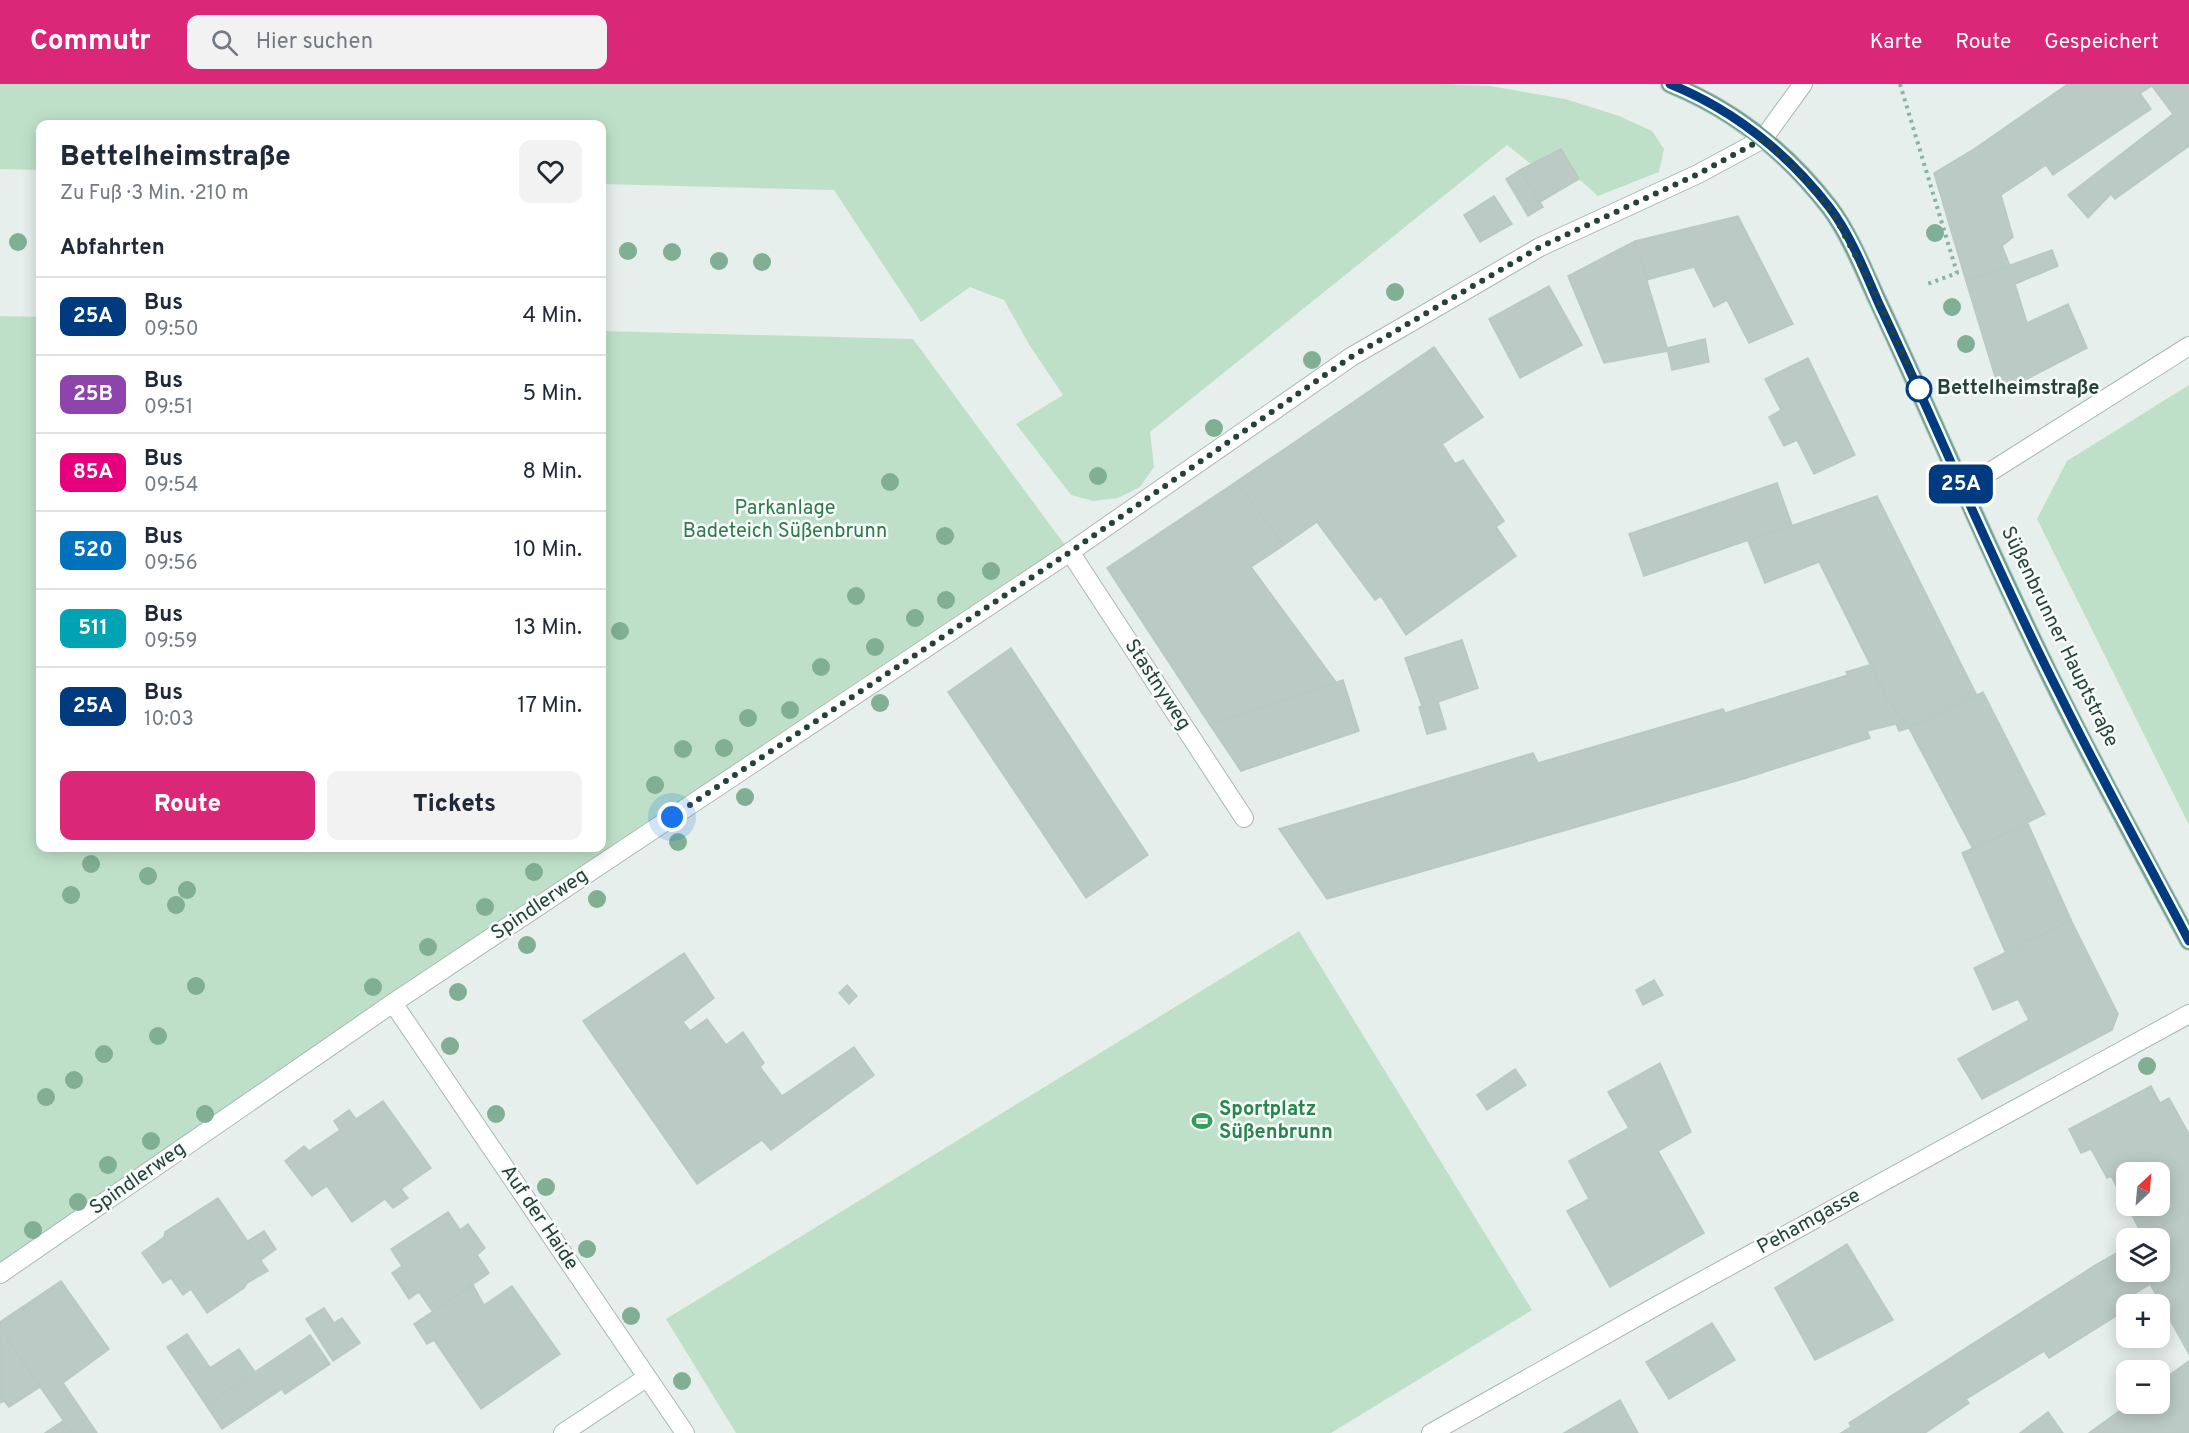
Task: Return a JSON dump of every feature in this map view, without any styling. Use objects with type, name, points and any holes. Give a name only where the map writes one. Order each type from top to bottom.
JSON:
[{"type":"main road","name":"Süßenbrunner Hauptstraße","points":[[1670,84],[1736,118],[1763,139],[1792,165],[1832,211],[1874,291],[2055,687],[2189,941]]},
{"type":"street","points":[[1763,139],[1803,84]]},
{"type":"street","name":"Spindlerweg","points":[[0,1274],[393,1003],[1070,552],[1351,357],[1540,247],[1698,174],[1763,139]]},
{"type":"street","points":[[1963,489],[2189,346]]},
{"type":"street","name":"Stastnyweg","points":[[1070,552],[1244,818]]},
{"type":"street","name":"Auf der Haide","points":[[393,1003],[685,1433]]},
{"type":"street","name":"Pehamgasse","points":[[1431,1433],[1660,1304],[2189,1014]]},
{"type":"street","points":[[563,1433],[646,1378]]},
{"type":"path","points":[[1900,84],[1957,273],[1925,285]]},
{"type":"green space","points":[[0,84],[1438,84],[1490,86],[1565,99],[1619,116],[1652,131],[1664,149],[1659,172],[1598,196],[1579,179],[1561,149],[1531,164],[1507,145],[1150,432],[1154,467],[1140,487],[1118,498],[1093,501],[1071,495],[1016,424],[1063,395],[1030,346],[1004,300],[970,287],[921,322],[834,190],[606,184],[606,120],[36,120],[36,170],[0,169]]},
{"type":"green space","name":"Parkanlage Badeteich Süßenbrunn","points":[[0,316],[36,317],[36,852],[606,852],[606,331],[913,339],[1070,552],[0,1274]]},
{"type":"green space","points":[[2189,385],[2189,825],[2037,519],[2067,461]]},
{"type":"green space","name":"Sportplatz Süßenbrunn","points":[[1299,931],[1532,1310],[1331,1433],[736,1433],[666,1319]]},
{"type":"building","points":[[2068,84],[2189,84],[2189,146],[2115,199],[2111,194],[2088,218],[2068,195],[2173,114],[2152,86],[2140,93],[2151,109],[2053,175],[2046,165],[2001,195],[2013,237],[2002,246],[2010,266],[1966,281],[1934,173],[1971,151]]},
{"type":"building","points":[[1561,149],[1579,179],[1540,202],[1520,170]]},
{"type":"building","points":[[1520,170],[1543,207],[1528,216],[1506,179]]},
{"type":"building","points":[[1494,196],[1512,224],[1480,242],[1464,215]]},
{"type":"building","points":[[1738,216],[1793,324],[1749,343],[1727,300],[1714,307],[1694,267],[1646,280],[1635,241]]},
{"type":"building","points":[[1635,241],[1668,351],[1604,363],[1568,276]]},
{"type":"building","points":[[2052,250],[2058,266],[2015,284],[2027,323],[2068,304],[2087,348],[2000,393],[1966,281]]},
{"type":"building","points":[[1549,286],[1582,345],[1520,378],[1489,319]]},
{"type":"building","points":[[1705,339],[1709,362],[1672,370],[1667,348]]},
{"type":"building","points":[[1434,347],[1483,417],[1442,444],[1455,464],[1463,460],[1504,521],[1496,527],[1516,556],[1406,635],[1381,596],[1375,600],[1317,522],[1284,545],[1236,482]]},
{"type":"building","points":[[1808,358],[1855,455],[1814,474],[1797,440],[1784,446],[1769,417],[1781,410],[1765,379]]},
{"type":"building","points":[[1236,482],[1284,545],[1251,567],[1336,682],[1210,725],[1107,568]]},
{"type":"building","points":[[1777,483],[1792,525],[1644,576],[1629,534]]},
{"type":"building","points":[[1877,496],[1977,696],[1909,728],[1888,700],[1819,562],[1765,583],[1748,541]]},
{"type":"building","points":[[1462,640],[1478,688],[1438,702],[1446,729],[1427,734],[1419,707],[1422,706],[1405,658]]},
{"type":"building","points":[[1011,648],[1148,855],[1086,898],[948,692]]},
{"type":"building","points":[[1870,665],[1888,700],[1909,728],[1899,731],[1896,724],[1867,731],[1870,738],[1743,779],[1327,899],[1279,829],[1533,753],[1538,763],[1723,709],[1725,713],[1848,675],[1846,672]]},
{"type":"building","points":[[1343,680],[1359,731],[1241,771],[1210,725]]},
{"type":"building","points":[[1983,692],[2045,814],[1973,849],[1909,728]]},
{"type":"building","points":[[2028,824],[2071,920],[2005,951],[1962,853]]},
{"type":"building","points":[[2071,920],[2118,1014],[2112,1030],[1982,1099],[1958,1059],[2029,1020],[2018,999],[1993,1010],[1974,968]]},
{"type":"building","points":[[684,953],[714,998],[683,1022],[690,1031],[707,1019],[726,1045],[743,1032],[764,1063],[760,1067],[782,1096],[854,1047],[874,1075],[771,1150],[762,1140],[697,1184],[583,1021]]},
{"type":"building","points":[[1654,980],[1663,995],[1643,1005],[1636,990]]},
{"type":"building","points":[[847,985],[857,996],[849,1004],[839,993]]},
{"type":"building","points":[[1660,1063],[1691,1132],[1658,1151],[1704,1233],[1610,1287],[1567,1211],[1589,1199],[1569,1161],[1629,1128],[1608,1092]]},
{"type":"building","points":[[1515,1069],[1526,1085],[1487,1110],[1477,1095]]},
{"type":"building","points":[[2151,1086],[2160,1103],[2169,1098],[2189,1134],[2189,1211],[2158,1228],[2139,1228],[2132,1216],[2170,1216],[2170,1162],[2116,1162],[2116,1185],[2111,1176],[2107,1178],[2091,1149],[2081,1153],[2069,1129]]},
{"type":"building","points":[[383,1101],[431,1168],[401,1189],[408,1198],[393,1208],[385,1199],[352,1222],[327,1186],[312,1196],[285,1161],[304,1146],[309,1151],[340,1130],[334,1121],[349,1110],[356,1119]]},
{"type":"building","points":[[218,1198],[268,1271],[247,1283],[244,1288],[207,1313],[191,1289],[183,1295],[171,1278],[163,1283],[142,1253],[164,1237],[165,1232]]},
{"type":"building","points":[[2189,1211],[2189,1354],[2170,1320],[2170,1294],[2156,1294],[2150,1284],[2134,1294],[2116,1294],[2116,1316],[2049,1358],[2044,1351],[1966,1399],[1969,1403],[1925,1433],[1841,1433],[1851,1427],[1849,1423],[2116,1253],[2116,1282],[2170,1282],[2170,1228],[2158,1228]]},
{"type":"building","points":[[448,1212],[460,1230],[468,1224],[485,1248],[477,1255],[489,1273],[433,1312],[419,1292],[409,1299],[392,1273],[402,1266],[391,1249]]},
{"type":"building","points":[[264,1231],[276,1249],[261,1260],[248,1241]]},
{"type":"building","points":[[1847,1244],[1893,1320],[1815,1360],[1775,1288]]},
{"type":"building","points":[[61,1281],[109,1349],[63,1383],[97,1433],[72,1433],[0,1329],[0,1322]]},
{"type":"building","points":[[473,1285],[484,1305],[512,1286],[560,1354],[481,1409],[434,1340],[427,1344],[414,1324]]},
{"type":"building","points":[[324,1308],[334,1323],[342,1318],[360,1343],[333,1361],[306,1319]]},
{"type":"building","points":[[1712,1323],[1735,1360],[1669,1399],[1646,1362]]},
{"type":"building","points":[[0,1329],[40,1387],[9,1407],[4,1401],[0,1403]]},
{"type":"building","points":[[187,1334],[210,1368],[239,1349],[255,1372],[206,1405],[167,1347]]},
{"type":"building","points":[[310,1335],[330,1364],[285,1394],[282,1389],[222,1429],[206,1405]]},
{"type":"building","points":[[2189,1361],[2189,1433],[2089,1433],[2116,1413],[2170,1414],[2170,1375]]},
{"type":"building","points":[[1620,1400],[1638,1433],[1564,1433]]},
{"type":"building","points":[[2048,1412],[2063,1433],[2020,1433]]},
{"type":"building","points":[[63,1421],[72,1433],[45,1433]]},
{"type":"bus line","name":"25A","points":[[1670,84],[1736,118],[1763,139],[1792,165],[1832,211],[1874,291],[1919,387],[2033,642],[2189,941]]},
{"type":"place","name":"Bettelheimstraße","points":[[1919,389]]},
{"type":"place","name":"Sportplatz Süßenbrunn","points":[[1202,1121]]},
{"type":"route","points":[[672,817],[1070,552],[1351,357],[1540,247],[1698,174],[1763,139],[1792,165],[1832,211],[1874,291],[1919,389]]}]
